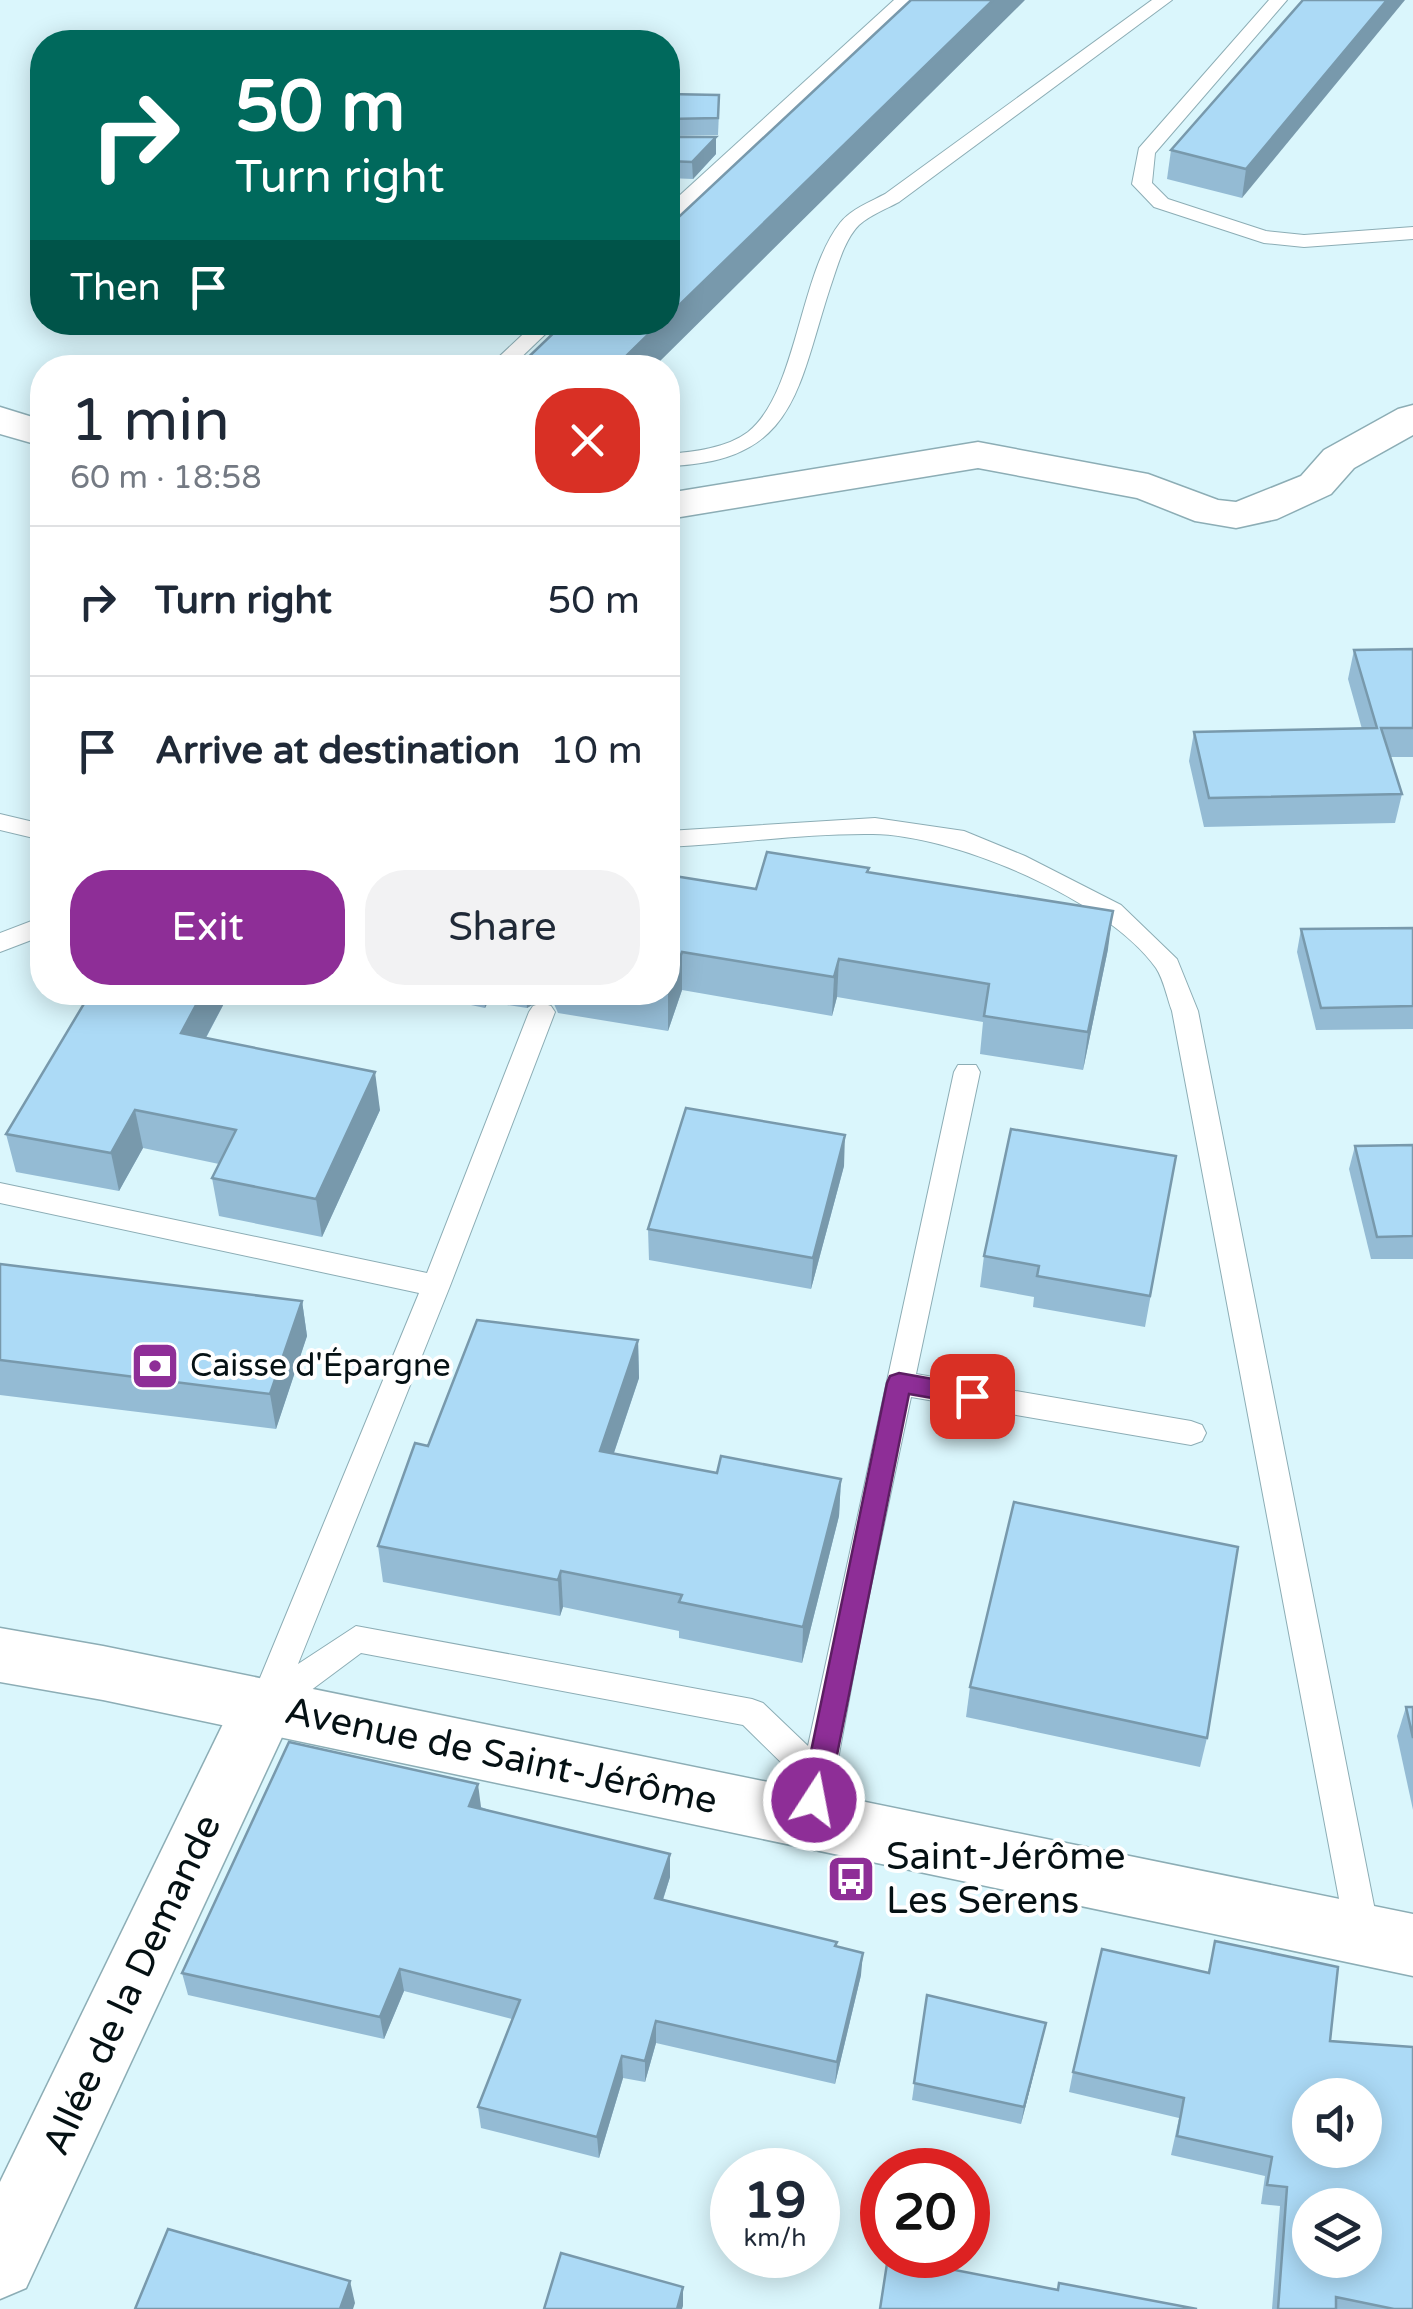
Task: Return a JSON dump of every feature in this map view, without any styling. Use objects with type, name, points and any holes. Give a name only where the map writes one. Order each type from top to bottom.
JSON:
[{"type":"street","points":[[680,504],[978,455],[1148,487],[1210,512],[1236,515],[1262,510],[1316,485],[1339,458],[1413,418]]},
{"type":"street","points":[[0,420],[30,429]]},
{"type":"street","name":"Avenue de Saint-Jérôme","points":[[0,1656],[264,1707],[814,1800],[1388,1940]]},
{"type":"street","name":"Allée de la Demande","points":[[0,2262],[264,1707]]},
{"type":"lane","points":[[680,205],[904,0]]},
{"type":"lane","points":[[680,460],[757,436],[782,400],[830,259],[849,223],[892,198],[1163,0]]},
{"type":"lane","points":[[1278,0],[1146,152],[1142,184],[1161,203],[1264,237],[1304,241],[1413,234]]},
{"type":"lane","points":[[716,144],[748,144]]},
{"type":"lane","points":[[511,355],[534,335]]},
{"type":"lane","points":[[0,822],[30,829]]},
{"type":"lane","points":[[680,838],[876,826],[956,837],[1016,862],[1112,911],[1168,965],[1185,1011],[1388,1940]]},
{"type":"lane","points":[[0,943],[30,931]]},
{"type":"lane","points":[[264,1707],[436,1286],[542,1012]]},
{"type":"lane","points":[[814,1800],[846,1628],[966,1072]]},
{"type":"lane","points":[[0,1193],[436,1286]]},
{"type":"lane","points":[[899,1383],[1191,1433]]},
{"type":"lane","points":[[264,1707],[356,1638],[752,1712],[814,1800]]},
{"type":"building","points":[[911,0],[993,0],[680,304],[680,216]]},
{"type":"building","points":[[1303,0],[1387,0],[1246,169],[1171,150]]},
{"type":"building","points":[[680,94],[719,95],[718,118],[680,119]]},
{"type":"building","points":[[680,137],[716,137],[692,162],[680,162]]},
{"type":"building","points":[[551,335],[648,335],[627,355],[531,355]]},
{"type":"building","points":[[1413,649],[1413,728],[1381,728],[1402,794],[1209,798],[1194,732],[1377,728],[1354,650]]},
{"type":"building","points":[[767,852],[1113,911],[1088,1032],[984,1016],[989,984],[839,959],[834,977],[682,952],[680,958],[680,877],[756,889]]},
{"type":"building","points":[[1413,928],[1413,1006],[1321,1008],[1301,929]]},
{"type":"building","points":[[83,1005],[196,1005],[181,1033],[375,1072],[316,1199],[212,1178],[236,1130],[135,1110],[111,1153],[6,1134]]},
{"type":"building","points":[[686,1108],[845,1135],[813,1258],[648,1229]]},
{"type":"building","points":[[1011,1129],[1176,1156],[1150,1296],[1037,1276],[1039,1266],[984,1256]]},
{"type":"building","points":[[1413,1145],[1413,1236],[1377,1237],[1355,1146]]},
{"type":"building","points":[[0,1264],[302,1301],[270,1394],[0,1360]]},
{"type":"building","points":[[477,1320],[638,1340],[600,1451],[717,1473],[721,1456],[841,1479],[803,1627],[679,1602],[682,1595],[561,1571],[558,1580],[378,1546],[415,1443],[428,1446]]},
{"type":"building","points":[[1014,1502],[1238,1547],[1207,1738],[970,1687]]},
{"type":"building","points":[[1406,1707],[1413,1707],[1413,1738]]},
{"type":"building","points":[[289,1742],[478,1784],[469,1806],[670,1854],[655,1898],[837,1942],[835,1946],[863,1953],[837,2062],[656,2021],[645,2061],[622,2056],[597,2137],[478,2107],[520,2000],[400,1969],[380,2017],[182,1973]]},
{"type":"building","points":[[1215,1941],[1338,1967],[1330,2041],[1413,2047],[1413,2309],[1336,2297],[1336,2309],[1278,2309],[1287,2187],[1267,2185],[1272,2157],[1177,2136],[1184,2098],[1073,2072],[1102,1949],[1209,1973]]},
{"type":"building","points":[[927,1995],[1046,2023],[1024,2107],[914,2083]]},
{"type":"building","points":[[168,2229],[350,2281],[340,2309],[135,2309]]},
{"type":"building","points":[[561,2253],[683,2287],[677,2309],[544,2309]]},
{"type":"building","points":[[990,2277],[1058,2290],[1059,2283],[1197,2309],[880,2309],[885,2278]]},
{"type":"place","name":"Caisse d'Épargne","points":[[155,1366]]},
{"type":"place","name":"Saint-Jérôme Les Serens","points":[[851,1879]]},
{"type":"route","points":[[814,1800],[899,1383],[972,1396]]}]
